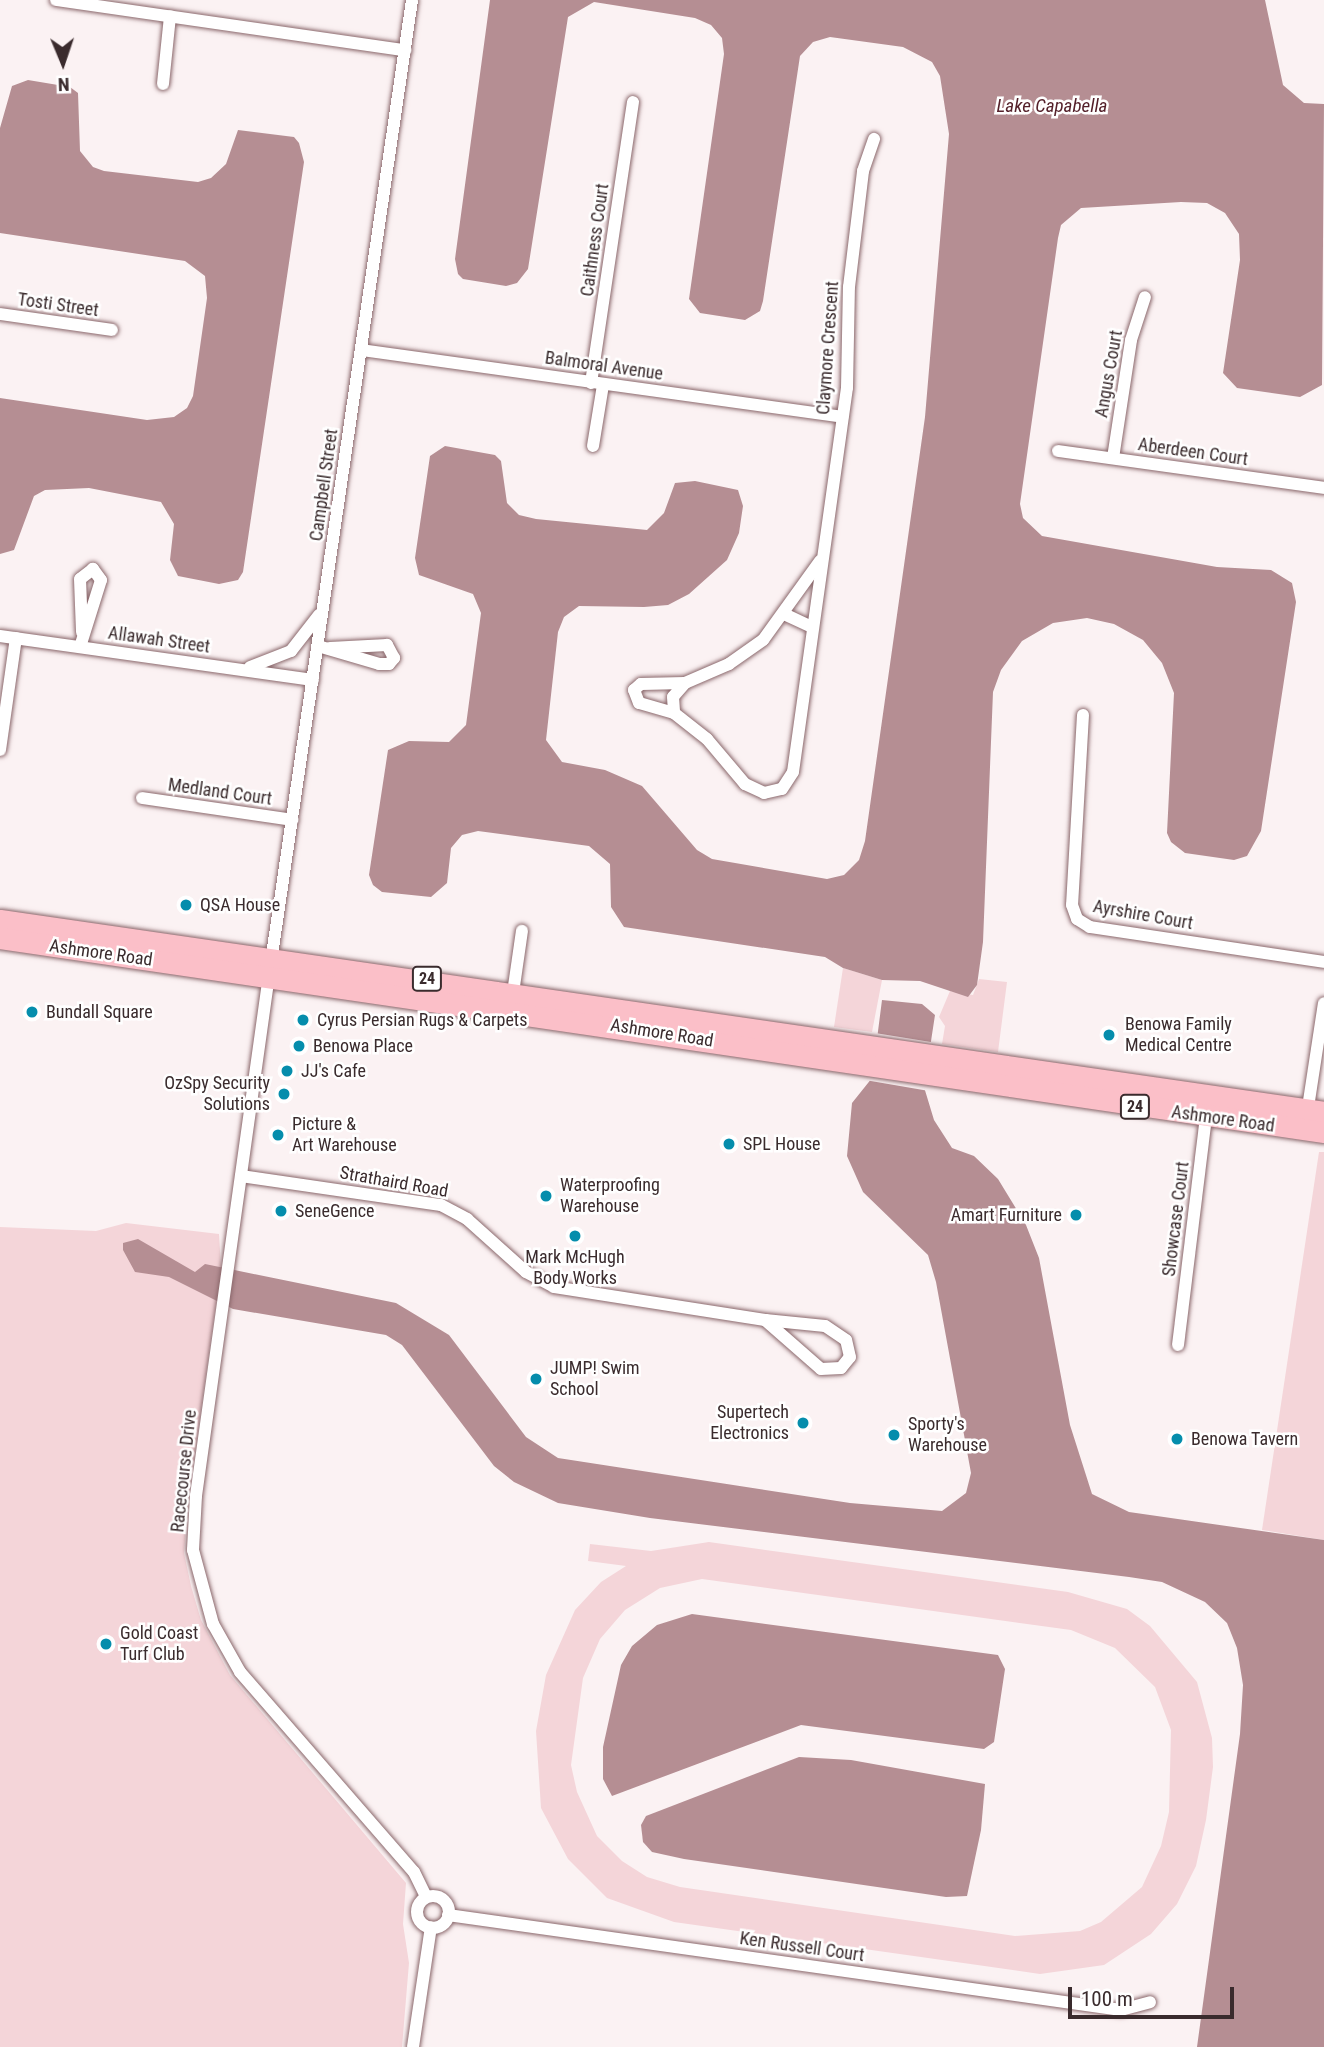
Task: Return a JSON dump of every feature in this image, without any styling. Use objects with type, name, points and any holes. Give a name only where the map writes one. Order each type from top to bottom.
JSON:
[{"type":"main road","name":"Ashmore Road","points":[[0,920],[271,966],[1208,1108],[1315,1121]]},
{"type":"main road","name":"Ashmore Road","points":[[0,938],[271,966]]},
{"type":"street","points":[[56,0],[405,50]]},
{"type":"street","name":"Campbell Street","points":[[271,966],[313,680],[324,647],[323,608],[412,0]]},
{"type":"street","points":[[163,84],[170,16]]},
{"type":"street","name":"Caithness Court","points":[[593,446],[597,384],[633,102]]},
{"type":"street","name":"Claymore Crescent","points":[[820,561],[763,640],[729,664],[685,683],[641,684],[634,690],[639,703],[674,713],[708,739],[745,784],[764,793],[782,789],[793,772],[842,416],[849,287],[863,171],[874,139]]},
{"type":"street","name":"Angus Court","points":[[1113,458],[1131,340],[1145,297]]},
{"type":"street","name":"Tosti Street","points":[[0,314],[111,330]]},
{"type":"street","name":"Balmoral Avenue","points":[[361,349],[597,384],[842,416]]},
{"type":"street","name":"Aberdeen Court","points":[[1058,451],[1324,488]]},
{"type":"street","points":[[235,669],[263,664],[290,651],[323,608]]},
{"type":"street","points":[[784,614],[812,627]]},
{"type":"street","points":[[80,647],[82,632]]},
{"type":"street","name":"Allawah Street","points":[[0,636],[313,680]]},
{"type":"street","points":[[0,750],[16,638]]},
{"type":"street","points":[[674,713],[673,697],[685,683]]},
{"type":"street","name":"Ayrshire Court","points":[[1083,715],[1072,905],[1077,919],[1090,927],[1324,962]]},
{"type":"street","name":"Medland Court","points":[[142,799],[292,820]]},
{"type":"street","points":[[512,1001],[522,931]]},
{"type":"street","name":"Racecourse Drive","points":[[271,966],[196,1496],[193,1550],[209,1611],[240,1672],[414,1872],[426,1897]]},
{"type":"street","points":[[1315,1121],[1324,1003]]},
{"type":"street","name":"Showcase Court","points":[[1178,1345],[1208,1108]]},
{"type":"street","name":"Strathaird Road","points":[[241,1176],[441,1205],[467,1219],[526,1272],[554,1287],[765,1320],[825,1326],[846,1340],[850,1357],[841,1368],[817,1367],[765,1320]]},
{"type":"street","name":"Racecourse Drive","points":[[426,1897],[443,1900],[448,1915]]},
{"type":"street","name":"Racecourse Drive","points":[[414,2047],[430,1927],[417,1913],[426,1897]]},
{"type":"street","points":[[430,1927],[443,1924],[448,1915]]},
{"type":"street","name":"Ken Russell Court","points":[[448,1915],[1121,2010],[1150,2002]]},
{"type":"shaded area","points":[[843,968],[882,980],[872,1032],[834,1027]]},
{"type":"shaded area","points":[[979,979],[1007,982],[998,1052],[942,1044],[945,1026],[939,1017],[950,991],[973,995]]},
{"type":"shaded area","points":[[1319,1152],[1324,1152],[1324,1540],[1262,1530]]},
{"type":"shaded area","name":"Gold Coast Turf Club","points":[[126,1223],[219,1234],[221,1268],[188,1501],[184,1553],[191,1586],[201,1620],[230,1675],[406,1883],[403,1924],[409,1963],[402,2047],[0,2047],[0,1227],[96,1231]]},
{"type":"shaded area","points":[[709,1542],[1068,1592],[1127,1609],[1150,1626],[1197,1682],[1212,1738],[1213,1767],[1206,1820],[1196,1866],[1177,1904],[1151,1934],[1104,1965],[1040,1974],[674,1922],[607,1898],[568,1859],[541,1808],[536,1731],[546,1675],[575,1610],[601,1582],[626,1566],[588,1561],[590,1544],[651,1551]],"holes":[[[702,1579],[1071,1630],[1115,1648],[1155,1687],[1171,1730],[1169,1812],[1161,1846],[1142,1887],[1101,1922],[1080,1931],[1015,1936],[680,1887],[647,1877],[622,1861],[597,1836],[577,1792],[571,1765],[583,1678],[600,1639],[625,1610],[660,1588]]]},
{"type":"water","name":"Lake Capabella","points":[[490,0],[1265,0],[1283,85],[1304,103],[1324,104],[1322,385],[1300,397],[1237,388],[1223,373],[1240,260],[1239,234],[1225,213],[1207,203],[1181,202],[1081,208],[1061,225],[1058,238],[1020,504],[1023,518],[1042,536],[1217,567],[1271,570],[1292,583],[1296,602],[1261,831],[1247,856],[1234,860],[1185,853],[1171,842],[1167,833],[1174,693],[1162,663],[1143,640],[1114,624],[1087,618],[1053,623],[1022,641],[1001,670],[993,692],[983,942],[977,985],[968,997],[920,981],[882,980],[843,968],[825,957],[624,927],[611,907],[610,864],[589,846],[478,831],[462,835],[451,848],[447,883],[431,897],[382,892],[373,885],[369,875],[388,750],[409,741],[449,742],[466,725],[481,613],[473,594],[419,575],[415,558],[430,456],[445,446],[495,455],[501,461],[507,503],[519,515],[536,519],[647,530],[664,513],[675,483],[695,481],[738,490],[743,506],[739,533],[727,560],[689,594],[668,605],[579,606],[564,617],[558,632],[546,740],[562,762],[605,770],[642,786],[697,850],[712,859],[827,879],[844,875],[859,860],[865,841],[925,417],[949,134],[940,76],[932,62],[903,47],[830,37],[813,42],[800,56],[763,301],[760,311],[745,320],[700,313],[689,299],[724,54],[722,38],[711,25],[695,18],[594,2],[568,17],[528,269],[517,283],[506,286],[463,279],[458,274],[455,259]]},
{"type":"water","points":[[28,80],[70,87],[78,93],[80,151],[93,167],[104,171],[198,182],[211,178],[226,164],[238,130],[294,137],[299,143],[304,162],[243,572],[238,580],[219,584],[178,576],[170,560],[174,524],[161,502],[89,488],[45,490],[34,496],[14,550],[0,554],[0,398],[147,420],[174,417],[187,408],[193,396],[207,298],[205,276],[185,261],[0,233],[0,128],[12,86]]},
{"type":"water","points":[[882,1000],[922,1004],[935,1015],[924,1087],[934,1120],[952,1148],[974,1156],[998,1179],[1026,1225],[1039,1258],[1070,1425],[1092,1494],[1129,1512],[1324,1540],[1324,2047],[1197,2047],[1240,1734],[1243,1685],[1237,1648],[1227,1623],[1205,1602],[1162,1582],[650,1518],[558,1503],[514,1482],[494,1466],[402,1345],[386,1335],[233,1309],[169,1277],[135,1272],[123,1250],[123,1243],[138,1239],[195,1272],[205,1264],[396,1303],[449,1335],[526,1437],[558,1458],[850,1503],[942,1511],[966,1493],[971,1473],[936,1282],[928,1255],[863,1192],[847,1156],[852,1103],[872,1078]]},
{"type":"water","points":[[692,1614],[998,1655],[1005,1669],[994,1742],[984,1749],[801,1725],[612,1796],[603,1779],[603,1747],[621,1665],[632,1646],[657,1625]]},
{"type":"water","points":[[799,1757],[851,1760],[985,1784],[981,1830],[967,1896],[946,1897],[684,1859],[652,1852],[643,1842],[641,1825],[646,1816]]},
{"type":"pier","points":[[875,1033],[937,1043],[929,1091],[865,1080]]},
{"type":"place","name":"QSA House","points":[[186,905]]},
{"type":"place","name":"Bundall Square","points":[[32,1012]]},
{"type":"place","name":"Cyrus Persian Rugs & Carpets","points":[[303,1020]]},
{"type":"place","name":"Benowa Family Medical Centre","points":[[1109,1035]]},
{"type":"place","name":"Benowa Place","points":[[299,1046]]},
{"type":"place","name":"JJ's Cafe","points":[[287,1071]]},
{"type":"place","name":"OzSpy Security Solutions","points":[[284,1094]]},
{"type":"place","name":"Picture & Art Warehouse","points":[[278,1135]]},
{"type":"place","name":"SPL House","points":[[729,1144]]},
{"type":"place","name":"Waterproofing Warehouse","points":[[546,1196]]},
{"type":"place","name":"SeneGence","points":[[281,1211]]},
{"type":"place","name":"Amart Furniture","points":[[1076,1215]]},
{"type":"place","name":"Mark McHugh Body Works","points":[[575,1236]]},
{"type":"place","name":"JUMP! Swim School","points":[[536,1379]]},
{"type":"place","name":"Supertech Electronics","points":[[803,1423]]},
{"type":"place","name":"Sporty's Warehouse","points":[[894,1435]]},
{"type":"place","name":"Benowa Tavern","points":[[1177,1439]]},
{"type":"place","name":"Gold Coast Turf Club","points":[[106,1644]]}]
